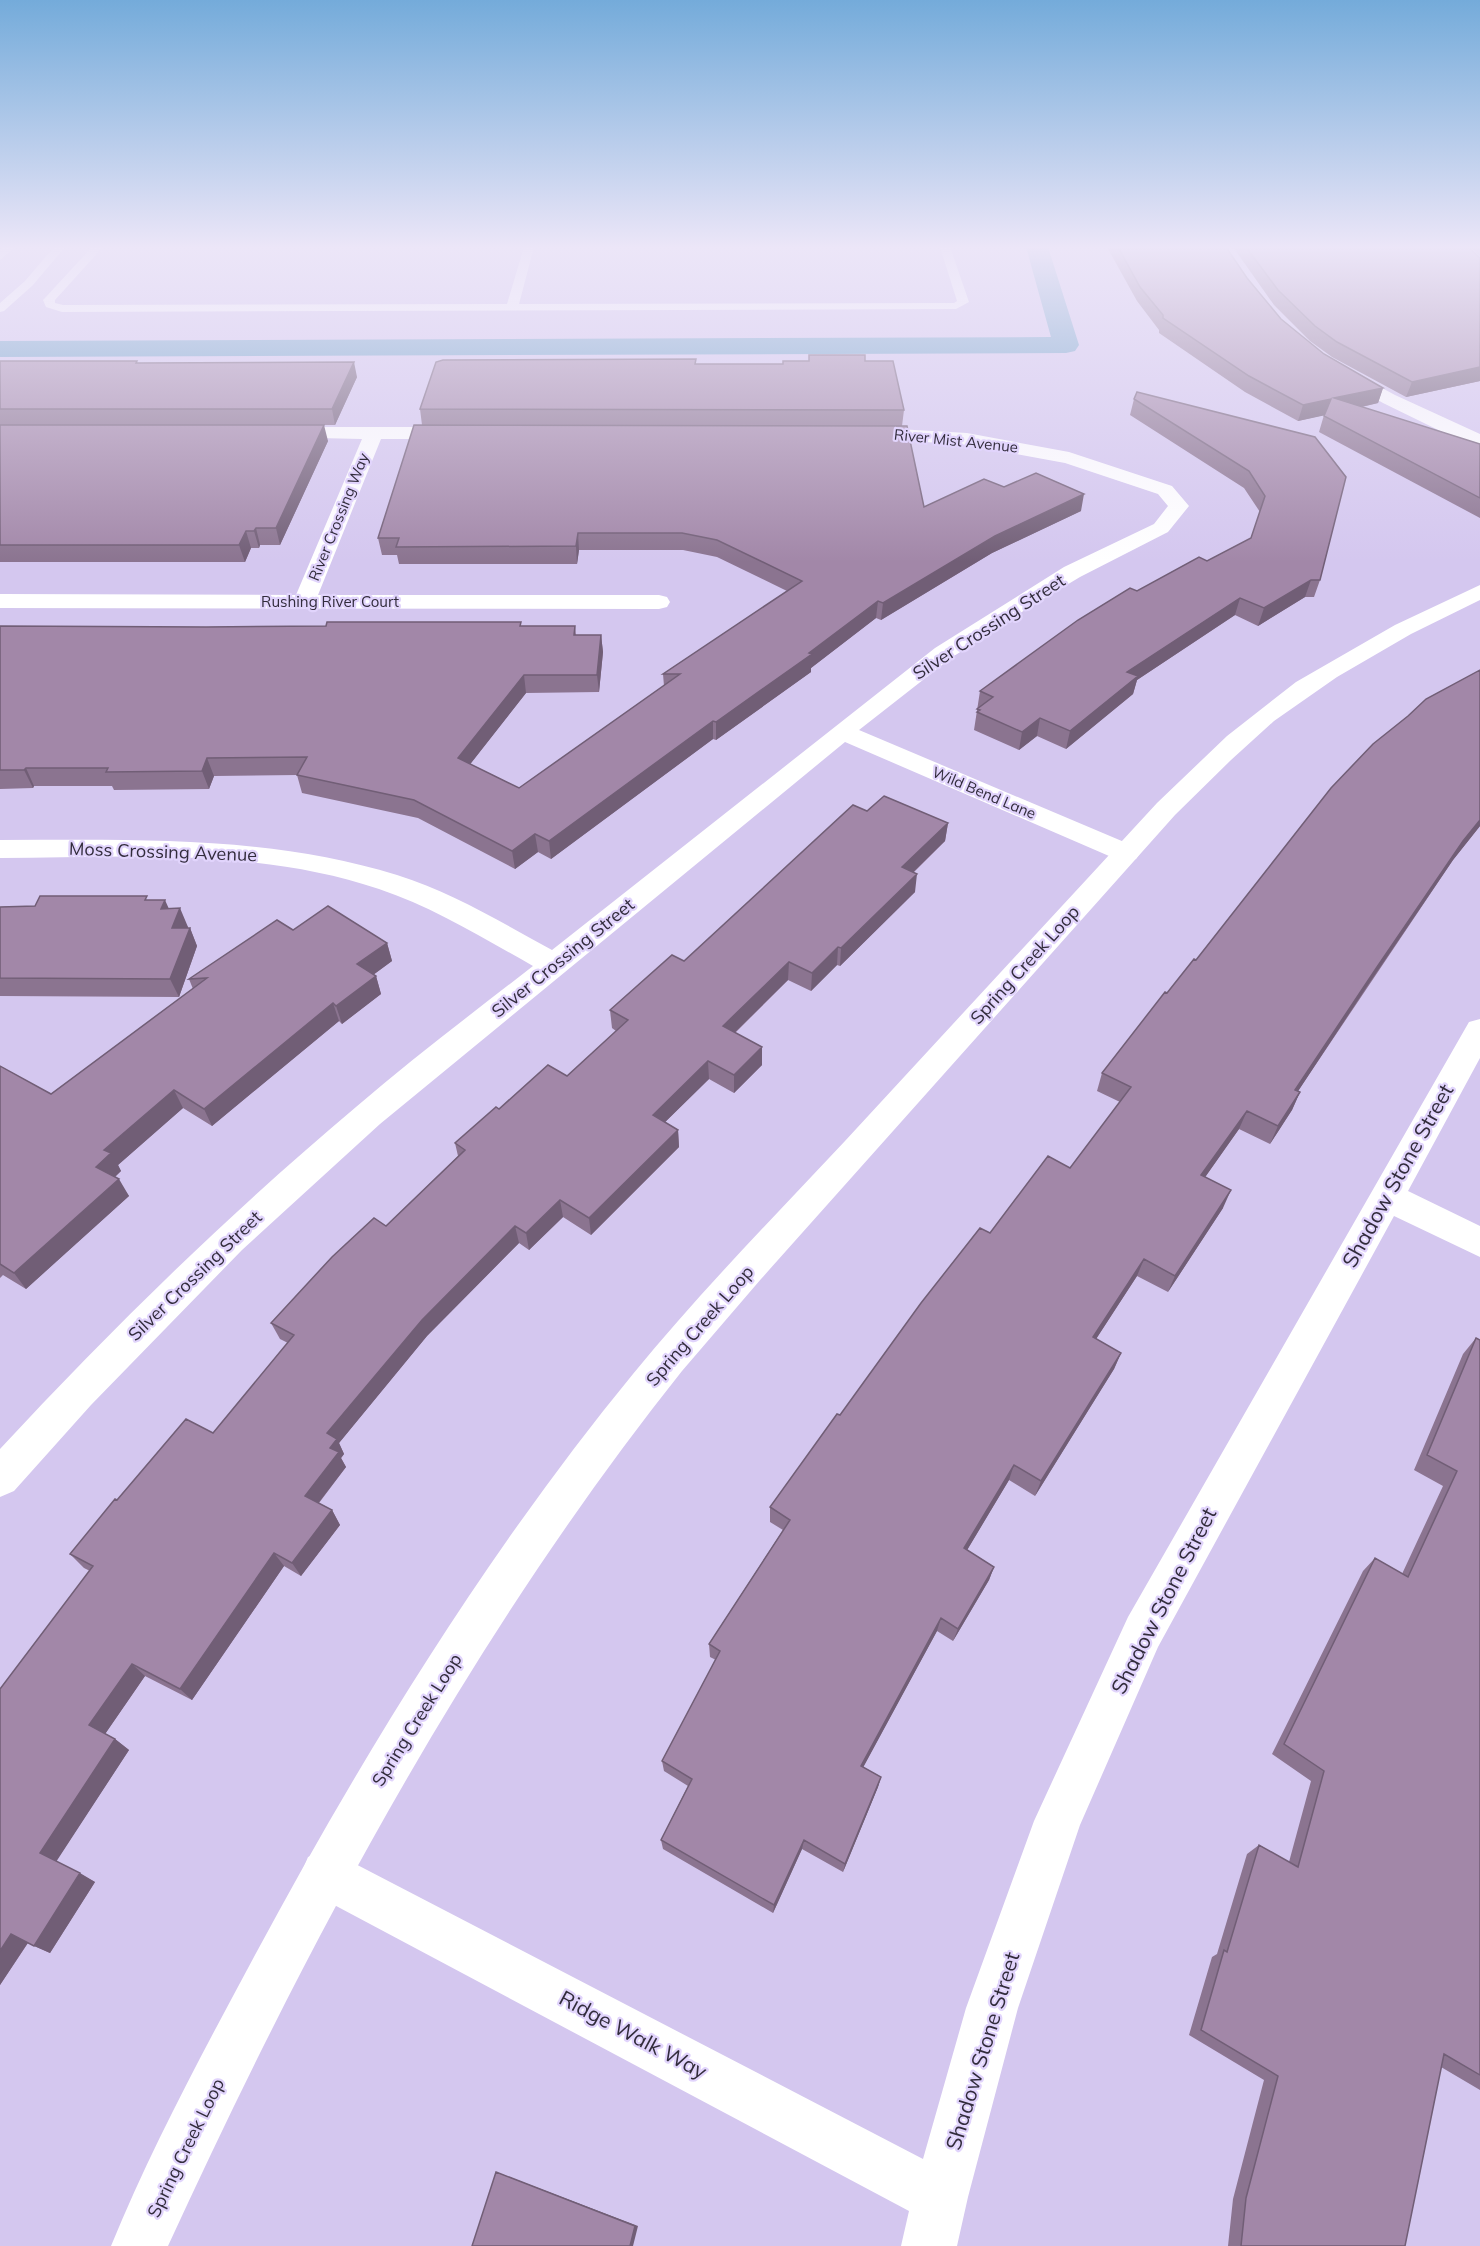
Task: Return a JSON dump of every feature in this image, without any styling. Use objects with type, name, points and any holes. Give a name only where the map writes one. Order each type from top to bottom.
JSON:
[{"type":"street","points":[[1327,362],[1389,399],[1478,441]]},
{"type":"street","points":[[257,433],[481,433]]},
{"type":"street","name":"River Crossing Way","points":[[304,602],[374,433]]},
{"type":"street","name":"River Mist Avenue","points":[[850,433],[915,434],[967,439],[1039,451],[1112,470],[1165,490],[1179,506]]},
{"type":"street","name":"Silver Crossing Street","points":[[0,1478],[77,1393],[230,1240],[368,1115],[842,732],[952,647],[1072,572],[1161,528],[1179,506]]},
{"type":"street","name":"Spring Creek Loop","points":[[139,2246],[183,2149],[325,1874],[390,1762],[509,1573],[621,1418],[701,1322],[1126,853],[1222,752],[1281,704],[1342,662],[1405,626],[1480,592]]},
{"type":"street","name":"Rushing River Court","points":[[0,601],[659,602]]},
{"type":"street","name":"Wild Bend Lane","points":[[842,732],[1126,853]]},
{"type":"street","name":"Moss Crossing Avenue","points":[[0,849],[184,849],[258,854],[320,864],[388,882],[451,908],[554,964]]},
{"type":"street","name":"Shadow Stone Street","points":[[929,2246],[940,2196],[992,2008],[1058,1821],[1143,1632],[1480,1030]]},
{"type":"street","points":[[1386,1196],[1480,1242]]},
{"type":"street","name":"Ridge Walk Way","points":[[325,1874],[940,2196]]},
{"type":"building","points":[[1213,352],[1321,352],[1383,388],[1334,398],[1480,444],[1480,498],[1324,416],[1331,399],[1303,405],[1249,376]]},
{"type":"building","points":[[1355,352],[1480,352],[1480,367],[1412,382]]},
{"type":"building","points":[[809,355],[865,355],[865,361],[893,361],[904,410],[420,409],[436,362],[443,360],[696,359],[695,364],[783,364],[783,361],[809,361]]},
{"type":"building","points":[[0,361],[354,362],[332,409],[0,409]]},
{"type":"building","points":[[1137,392],[1315,437],[1346,477],[1320,580],[1311,580],[1264,608],[1240,598],[1127,672],[1138,676],[1070,731],[1040,718],[1022,732],[977,712],[980,710],[977,709],[993,697],[980,691],[1078,620],[1130,588],[1137,591],[1199,557],[1207,561],[1251,538],[1265,496],[1249,471],[1134,399]]},
{"type":"building","points":[[0,425],[324,425],[276,528],[256,528],[254,531],[246,531],[239,545],[0,545]]},
{"type":"building","points":[[414,425],[907,426],[924,507],[984,479],[1004,487],[1036,473],[1084,494],[995,536],[883,603],[878,601],[809,653],[812,654],[716,722],[713,721],[549,841],[535,834],[512,851],[414,800],[297,775],[307,757],[207,758],[202,771],[106,772],[108,768],[0,770],[0,626],[206,627],[326,626],[327,622],[521,622],[520,626],[575,626],[574,635],[601,635],[597,675],[524,675],[458,758],[519,788],[680,674],[663,674],[802,581],[717,540],[682,533],[578,533],[576,546],[396,547],[399,538],[378,538]]},
{"type":"building","points":[[1480,670],[1480,820],[1463,841],[1295,1090],[1300,1092],[1278,1126],[1247,1111],[1201,1175],[1231,1190],[1175,1276],[1144,1259],[1093,1337],[1121,1353],[1041,1481],[1014,1465],[964,1548],[994,1567],[958,1629],[941,1618],[861,1766],[881,1777],[845,1864],[804,1840],[774,1905],[661,1840],[692,1779],[662,1761],[720,1651],[709,1644],[790,1520],[770,1507],[837,1414],[840,1415],[921,1303],[980,1228],[990,1233],[1048,1156],[1070,1168],[1131,1087],[1102,1073],[1165,992],[1167,993],[1194,959],[1196,960],[1331,788],[1373,744],[1426,699]]},
{"type":"building","points":[[884,796],[948,823],[902,867],[917,874],[812,973],[789,962],[723,1026],[762,1047],[734,1075],[708,1061],[653,1115],[678,1130],[589,1218],[560,1200],[526,1233],[515,1226],[422,1320],[327,1433],[337,1439],[330,1448],[339,1452],[305,1496],[332,1510],[292,1563],[274,1553],[180,1689],[132,1664],[89,1725],[115,1739],[40,1853],[80,1873],[34,1946],[11,1934],[0,1951],[0,1689],[93,1566],[70,1554],[186,1419],[213,1433],[294,1335],[271,1323],[332,1257],[374,1218],[386,1226],[465,1150],[455,1143],[496,1107],[499,1109],[548,1065],[567,1076],[628,1020],[610,1010],[672,955],[684,961],[853,805],[867,811]]},
{"type":"building","points":[[40,896],[147,896],[145,900],[165,900],[161,909],[180,908],[172,928],[190,928],[170,979],[0,978],[0,907],[35,906]]},
{"type":"building","points":[[328,906],[387,943],[357,964],[376,976],[336,1006],[333,1003],[204,1109],[174,1090],[104,1150],[111,1153],[96,1167],[119,1179],[14,1273],[0,1264],[0,1066],[51,1094],[207,978],[189,979],[277,920],[293,930]]},
{"type":"building","points":[[1476,1338],[1480,1340],[1480,2075],[1444,2054],[1405,2246],[1241,2246],[1246,2198],[1278,2076],[1201,2030],[1224,1950],[1227,1952],[1259,1845],[1298,1867],[1324,1771],[1284,1744],[1375,1558],[1408,1577],[1457,1471],[1427,1455]]},
{"type":"building","points":[[496,2172],[635,2226],[630,2246],[472,2246]]}]
